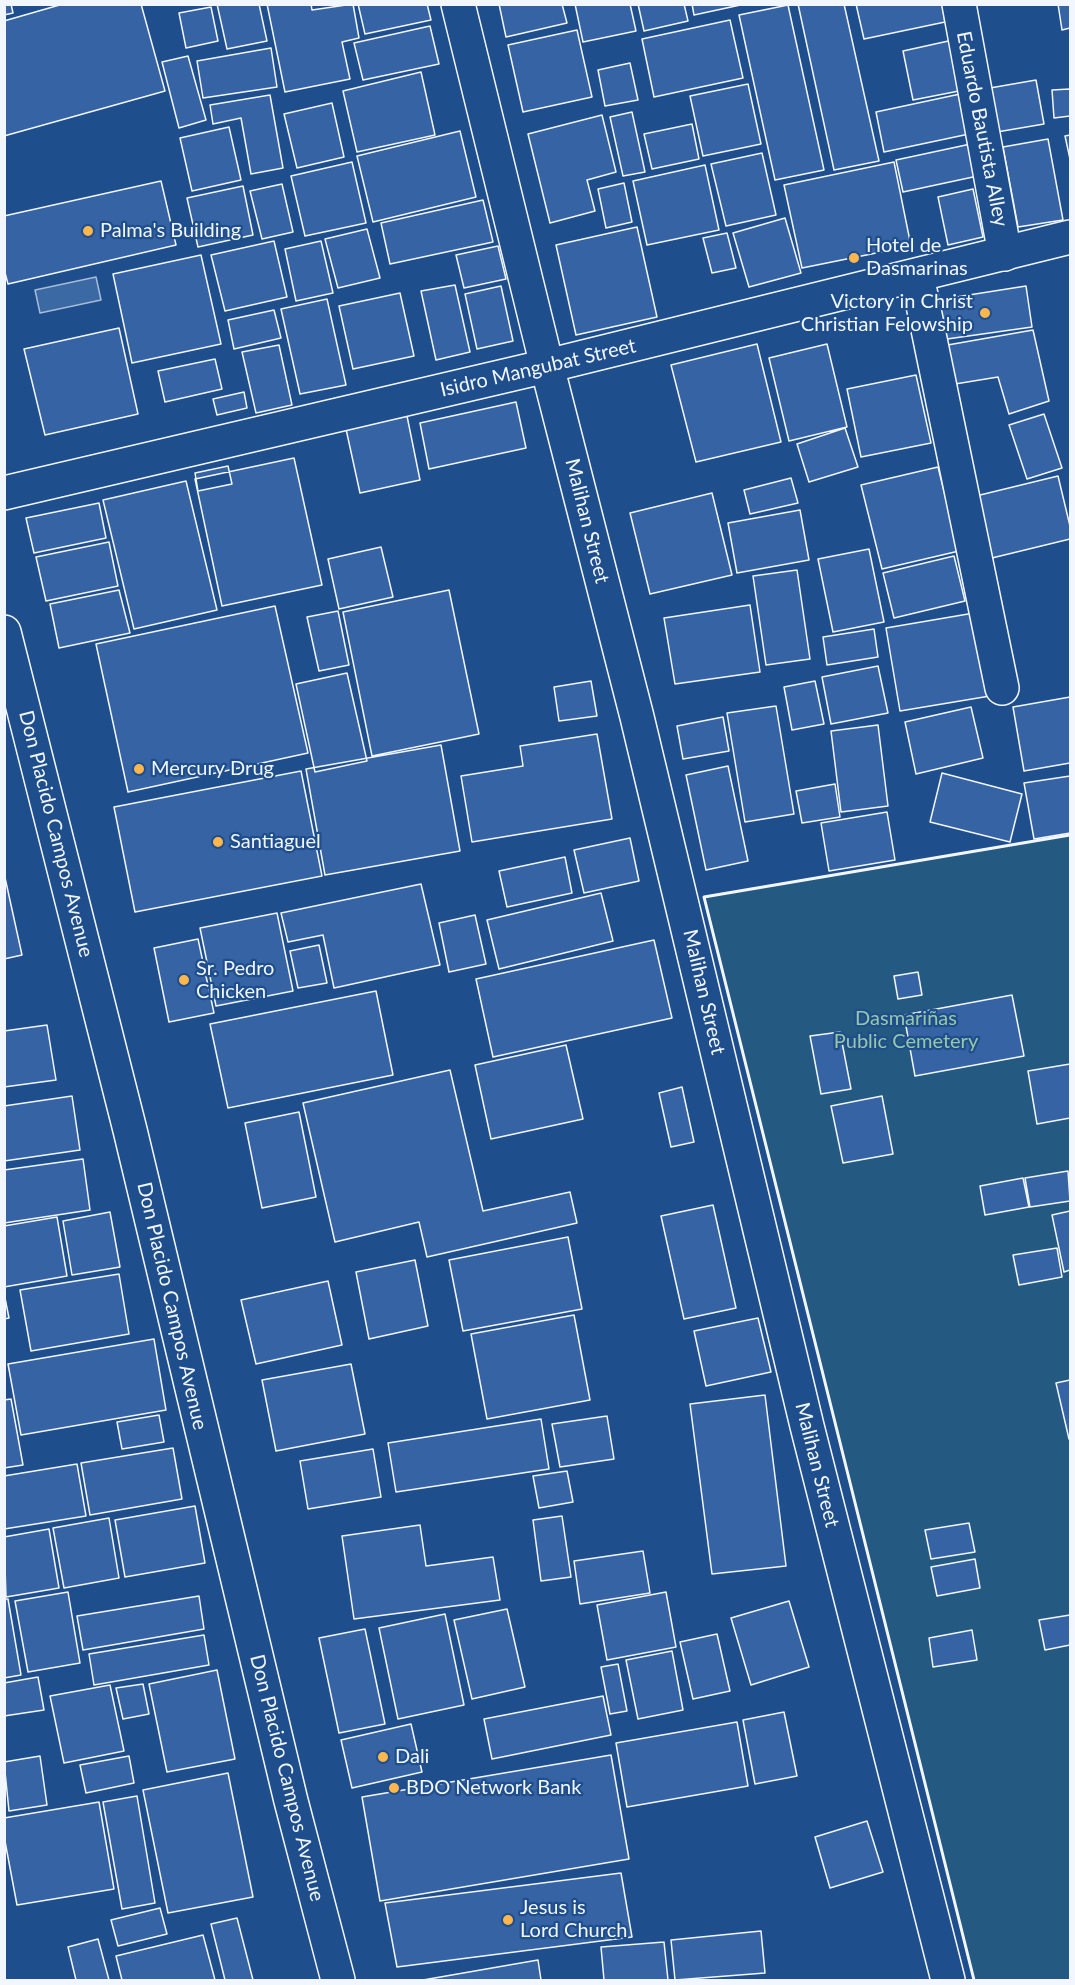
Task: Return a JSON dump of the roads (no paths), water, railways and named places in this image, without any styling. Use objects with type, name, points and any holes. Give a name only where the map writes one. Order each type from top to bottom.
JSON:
[{"type":"street","name":"Malihan Street","points":[[458,4],[547,366],[638,717],[807,1426],[948,1980]]},
{"type":"street","name":"Eduardo Bautista Alley","points":[[959,4],[1005,254]]},
{"type":"street","name":"Isidro Mangubat Street","points":[[4,493],[547,366],[1071,237]]},
{"type":"street","points":[[917,276],[1002,688]]},
{"type":"street","name":"Don Placido Campos Avenue","points":[[4,632],[130,1130],[288,1790],[338,1980]]},
{"type":"place","name":"Palma's Building","points":[[88,231]]},
{"type":"place","name":"Hotel de Dasmarinas","points":[[854,258]]},
{"type":"place","name":"Victory in Christ Christian Felowship","points":[[985,313]]},
{"type":"place","name":"Mercury Drug","points":[[139,769]]},
{"type":"place","name":"Santiaguel","points":[[218,842]]},
{"type":"place","name":"Sr. Pedro Chicken","points":[[184,980]]},
{"type":"place","name":"Dali","points":[[383,1757]]},
{"type":"place","name":"BDO Network Bank","points":[[394,1788]]},
{"type":"place","name":"Jesus is Lord Church","points":[[508,1920]]},
{"type":"park label","name":"Dasmariñas Public Cemetery","points":[[906,1030]]}]
